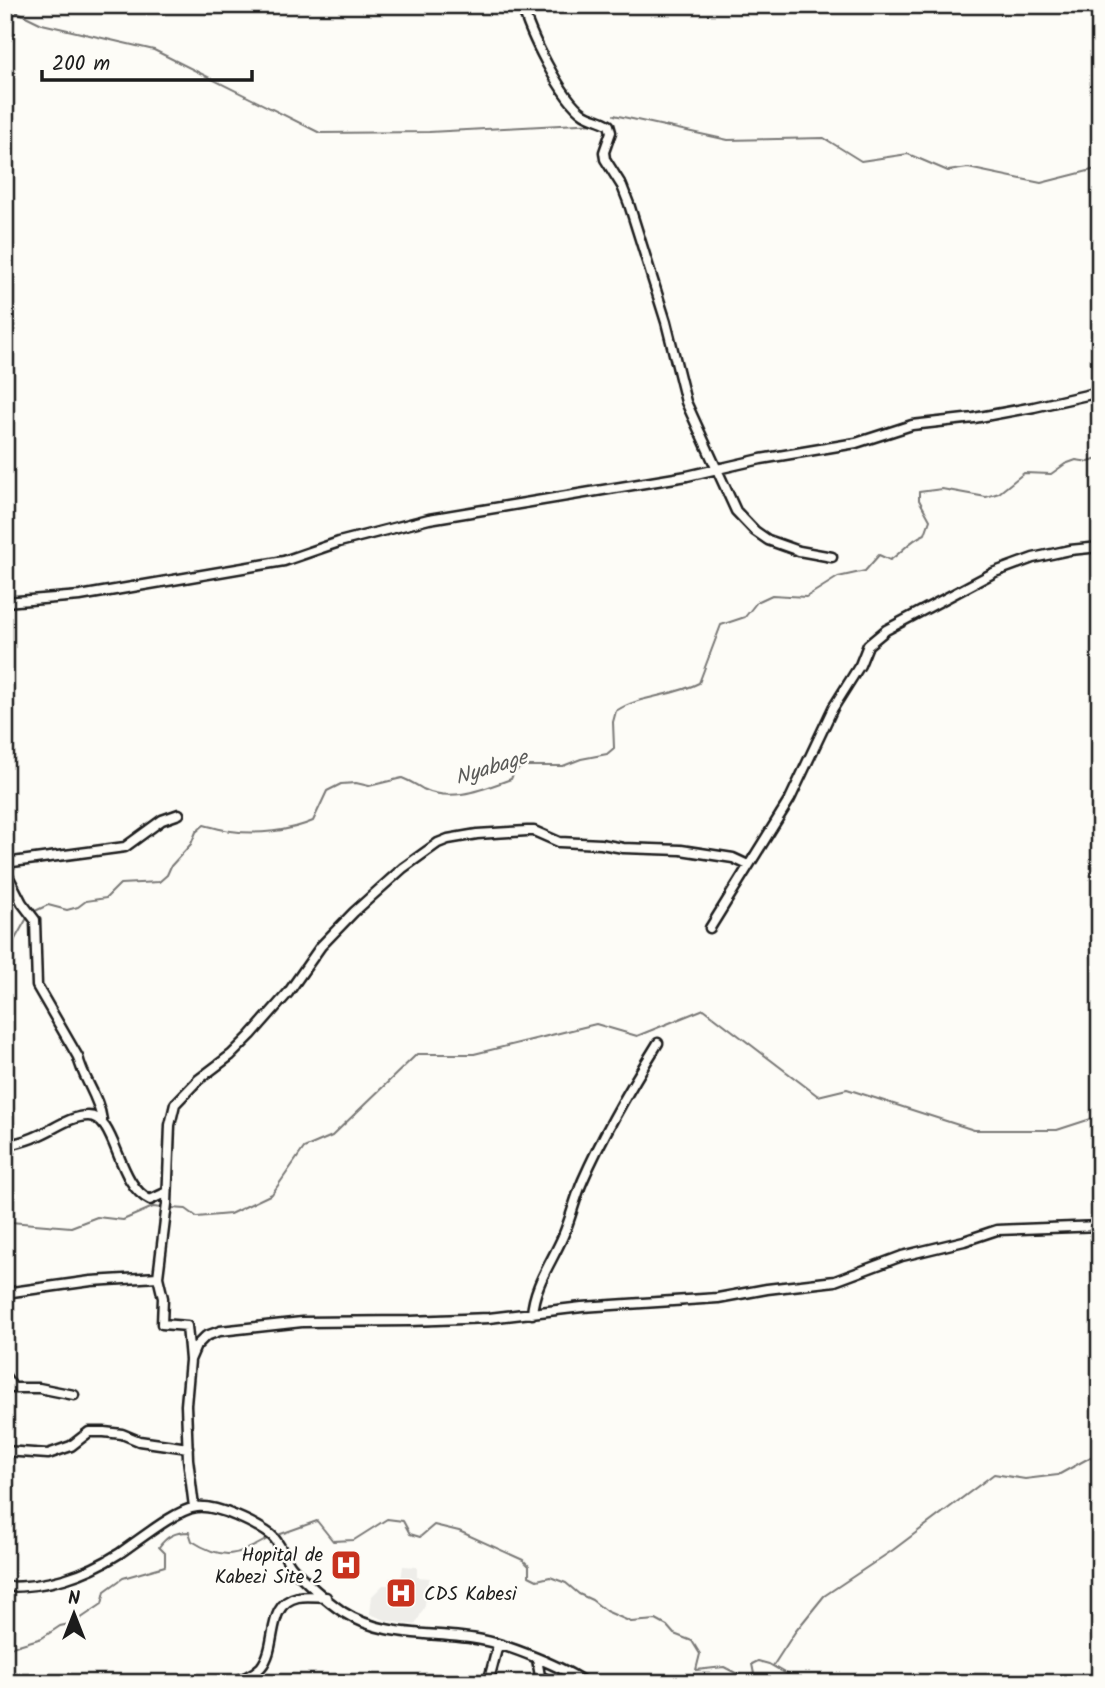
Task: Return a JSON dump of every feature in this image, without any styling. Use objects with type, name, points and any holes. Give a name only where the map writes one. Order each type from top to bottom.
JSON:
[{"type":"street","points":[[522,5],[526,20],[553,75],[572,104],[585,115],[609,125],[611,132],[604,152],[605,159],[622,186],[629,204],[666,322],[686,402],[736,511],[755,531],[782,547],[832,557]]},
{"type":"street","points":[[5,602],[80,596],[233,571],[284,561],[339,542],[429,519],[716,470],[856,443],[912,425],[974,418],[1100,392]]},
{"type":"street","points":[[710,928],[790,799],[834,708],[860,665],[864,652],[877,637],[907,618],[995,572],[1033,558],[1070,550],[1100,548]]},
{"type":"street","points":[[5,863],[125,847],[162,820],[179,814]]},
{"type":"street","points":[[194,1507],[186,1405],[190,1360],[187,1326],[162,1324],[163,1298],[158,1276],[167,1192],[170,1125],[175,1104],[198,1080],[231,1055],[251,1035],[288,993],[321,946],[354,912],[403,868],[438,843],[477,834],[534,831],[559,842],[681,850],[733,858],[748,865]]},
{"type":"street","points":[[5,870],[22,903],[35,920],[37,986],[78,1057],[122,1166],[139,1195],[150,1200],[167,1192]]},
{"type":"street","points":[[532,1314],[533,1297],[562,1239],[594,1157],[658,1043]]},
{"type":"street","points":[[5,1146],[88,1116],[102,1120]]},
{"type":"street","points":[[190,1360],[206,1336],[220,1331],[270,1324],[410,1321],[532,1314],[582,1307],[718,1298],[835,1281],[902,1256],[997,1230],[1100,1226]]},
{"type":"street","points":[[5,1293],[91,1281],[158,1276]]},
{"type":"street","points":[[5,1376],[13,1388],[38,1388],[74,1395]]},
{"type":"street","points":[[5,1451],[48,1454],[71,1446],[89,1432],[122,1434],[139,1441],[188,1448]]},
{"type":"street","points":[[5,1587],[71,1579],[194,1507],[206,1507],[227,1513],[273,1536],[290,1565],[340,1610],[356,1619],[386,1629],[482,1640],[537,1659],[584,1683]]},
{"type":"street","points":[[232,1683],[260,1668],[268,1657],[276,1615],[282,1605],[298,1597],[326,1597]]},
{"type":"street","points":[[488,1683],[498,1645]]},
{"type":"street","points":[[537,1659],[540,1676],[553,1683]]},
{"type":"shaded area","name":"CDS Kabesi","points":[[403,1566],[417,1567],[417,1577],[430,1578],[425,1606],[415,1625],[388,1621],[370,1614],[372,1596],[383,1585],[389,1585],[389,1578],[401,1579]]},
{"type":"waterway","points":[[5,6],[42,24],[154,50],[320,133],[429,132],[597,123]]},
{"type":"waterway","points":[[614,115],[728,140],[824,138],[861,161],[908,154],[948,171],[968,168],[1041,183],[1100,168]]},
{"type":"waterway","name":"Nyabage","points":[[33,912],[48,905],[67,910],[86,901],[106,898],[120,884],[159,882],[204,825],[231,831],[262,832],[284,830],[313,821],[327,791],[341,784],[369,786],[402,778],[434,793],[456,795],[511,779],[514,772],[524,766],[563,766],[607,754],[614,748],[613,722],[616,711],[635,702],[699,683],[721,625],[745,617],[757,602],[772,595],[806,597],[838,577],[865,571],[879,555],[890,560],[925,534],[930,520],[919,500],[919,492],[942,489],[986,497],[999,493],[1024,473],[1051,474],[1076,460],[1089,462],[1100,458]]},
{"type":"waterway","name":"Nyabage","points":[[5,946],[10,948],[27,918]]},
{"type":"waterway","points":[[171,1208],[186,1209],[197,1217],[230,1214],[272,1194],[304,1148],[332,1136],[417,1054],[474,1054],[596,1024],[637,1036],[704,1009],[818,1096],[847,1089],[974,1130],[1057,1130],[1100,1116]]},
{"type":"waterway","points":[[5,1224],[10,1222],[71,1227],[97,1217],[123,1220],[153,1207],[162,1208]]},
{"type":"waterway","points":[[773,1666],[795,1632],[824,1596],[893,1550],[994,1474],[1025,1479],[1058,1475],[1100,1452]]},
{"type":"waterway","points":[[278,1535],[317,1521],[333,1541],[354,1540],[387,1519],[403,1521],[410,1534],[420,1537],[434,1525],[459,1531],[523,1560],[529,1566],[529,1576],[537,1580],[550,1577],[566,1583],[606,1611],[631,1622],[656,1620],[667,1626],[674,1634],[692,1641],[700,1654],[696,1670],[724,1667],[751,1681],[754,1674],[752,1664],[758,1661],[769,1664],[802,1683]]},
{"type":"waterway","points":[[5,1649],[42,1638],[60,1626],[74,1623],[102,1604],[105,1591],[123,1578],[165,1566],[165,1553],[159,1547],[172,1535],[189,1532],[192,1541],[222,1554],[249,1549],[269,1538]]},
{"type":"place","name":"Hopital de Kabezi Site 2","points":[[346,1565]]},
{"type":"place","name":"CDS Kabesi","points":[[401,1593]]}]
